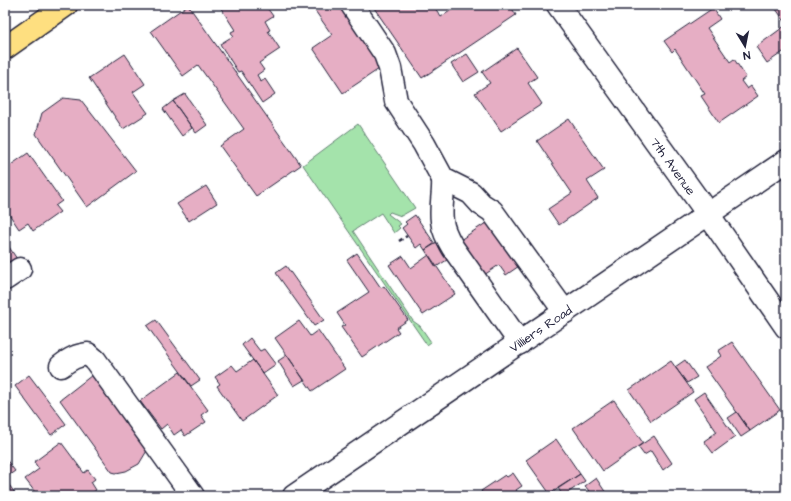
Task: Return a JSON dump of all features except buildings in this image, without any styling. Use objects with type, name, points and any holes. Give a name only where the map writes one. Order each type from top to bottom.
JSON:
[{"type":"main road","points":[[5,48],[66,5]]},
{"type":"street","points":[[352,5],[385,54],[390,68],[396,101],[424,144],[443,179],[444,192],[441,211],[445,234],[453,248],[520,342]]},
{"type":"street","name":"7th Avenue","points":[[558,5],[708,214],[786,327]]},
{"type":"street","name":"Villiers Road","points":[[294,496],[786,161]]},
{"type":"street","points":[[443,179],[471,193],[481,204],[492,211],[565,312]]},
{"type":"street","points":[[60,366],[79,355],[88,354],[95,360],[193,496]]},
{"type":"path","points":[[399,241],[407,236]]},
{"type":"green space","points":[[358,124],[415,208],[401,216],[390,212],[388,214],[401,224],[398,226],[400,228],[394,233],[381,213],[353,231],[413,321],[420,326],[431,342],[427,345],[303,165]]}]
